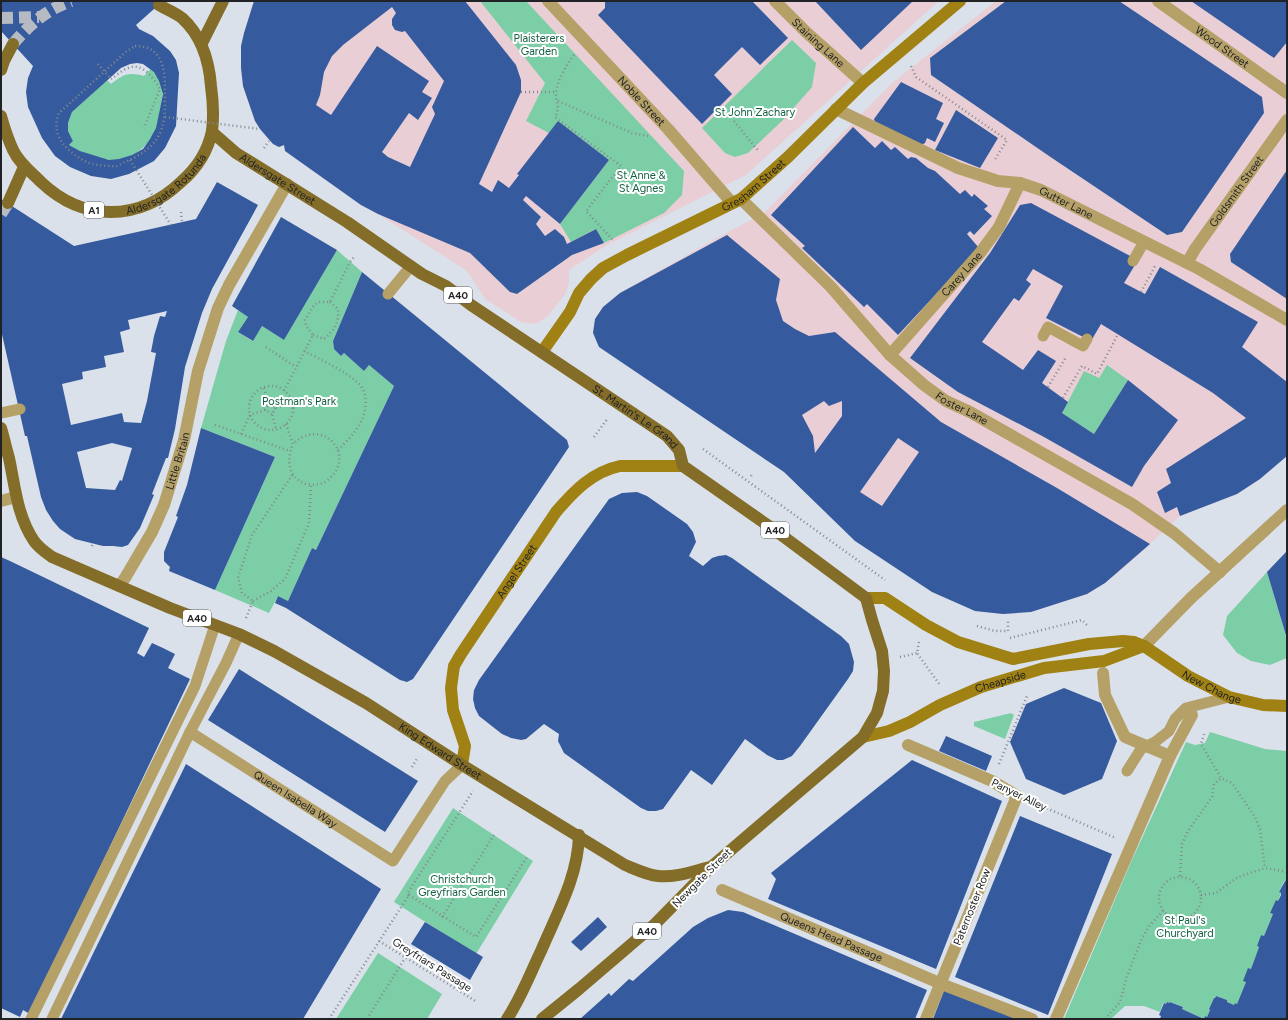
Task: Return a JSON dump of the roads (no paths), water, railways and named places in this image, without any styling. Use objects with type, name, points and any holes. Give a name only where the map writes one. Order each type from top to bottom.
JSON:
[{"type":"main road","points":[[202,43],[223,1]]},
{"type":"main road","name":"Aldersgate Rotunda","points":[[1,116],[13,151],[24,166],[48,189],[81,208],[103,212],[140,208],[155,202],[172,191],[188,176],[201,159],[212,132],[213,115],[211,83],[209,66],[202,43],[194,30],[181,17],[159,5]]},
{"type":"main road","points":[[1,70],[13,44]]},
{"type":"main road","name":"Aldersgate Street","points":[[212,132],[236,153],[347,222]]},
{"type":"main road","points":[[8,203],[24,166]]},
{"type":"main road","name":"St. Martin's Le Grand","points":[[347,222],[411,266],[446,286],[471,305],[667,436],[679,450],[683,466],[776,531],[866,598]]},
{"type":"main road","name":"A40","points":[[1,428],[9,458],[16,497],[24,521],[34,541],[42,550],[67,564],[119,586]]},
{"type":"main road","name":"King Edward Street","points":[[119,586],[239,634],[274,651],[366,703],[462,765],[579,835]]},
{"type":"main road","name":"A40","points":[[863,737],[878,713],[883,691],[884,671],[882,651],[866,598]]},
{"type":"main road","name":"Newgate Street","points":[[542,1019],[655,924],[711,867],[863,737]]},
{"type":"main road","points":[[507,1019],[519,1000],[570,884],[579,852],[579,835]]},
{"type":"main road","name":"A40","points":[[579,835],[625,865],[658,876],[682,874],[711,867]]},
{"type":"street","name":"Noble Street","points":[[548,1],[737,201]]},
{"type":"street","name":"Staining Lane","points":[[775,1],[806,32],[863,83]]},
{"type":"street","name":"Gresham Street","points":[[542,352],[570,312],[579,293],[603,268],[626,255],[737,201],[788,157],[863,83],[960,1]]},
{"type":"street","name":"Wood Street","points":[[1158,1],[1287,93]]},
{"type":"street","name":"Gutter Lane","points":[[836,109],[958,168],[998,181],[1020,183],[1042,190],[1187,263],[1287,320]]},
{"type":"street","name":"Goldsmith Street","points":[[1187,263],[1195,249],[1287,120]]},
{"type":"street","name":"Carey Lane","points":[[890,355],[980,253],[999,227],[1020,183]]},
{"type":"street","name":"Little Britain","points":[[119,586],[152,532],[164,505],[184,440],[198,371],[218,308],[229,285],[287,184]]},
{"type":"street","name":"Foster Lane","points":[[737,201],[831,286],[890,355],[924,385],[946,401],[970,412],[1132,504],[1174,533],[1220,572]]},
{"type":"street","name":"Angel Street","points":[[462,765],[465,746],[453,710],[451,688],[454,666],[556,512],[573,492],[589,479],[610,468],[620,466],[683,466]]},
{"type":"street","points":[[1,501],[16,497]]},
{"type":"street","name":"Cheapside","points":[[863,737],[889,731],[910,722],[940,704],[981,687],[1044,668],[1104,661],[1144,646],[1191,598],[1287,510]]},
{"type":"street","name":"Cheapside","points":[[866,598],[885,598],[920,622],[958,642],[1013,659],[1106,642],[1134,642],[1144,646]]},
{"type":"street","name":"New Change","points":[[1144,646],[1188,676],[1229,697],[1263,705],[1287,706]]},
{"type":"street","points":[[1103,674],[1105,695],[1125,738],[1170,756]]},
{"type":"street","points":[[1056,1019],[1170,756],[1192,715]]},
{"type":"street","name":"Panyer Alley","points":[[908,745],[992,781],[1017,796]]},
{"type":"street","name":"Paternoster Row","points":[[926,1019],[1017,796]]},
{"type":"street","name":"Queens Head Passage","points":[[722,890],[941,984],[1032,1019]]},
{"type":"lane","points":[[1133,261],[1144,242]]},
{"type":"lane","points":[[388,294],[411,266]]},
{"type":"lane","points":[[1043,336],[1048,326],[1083,346],[1088,339]]},
{"type":"lane","points":[[1,413],[20,409]]},
{"type":"lane","points":[[31,1019],[195,686],[215,625]]},
{"type":"lane","points":[[52,1019],[190,732],[226,663],[239,634]]},
{"type":"lane","points":[[1127,771],[1141,750],[1155,742],[1169,731],[1175,719],[1186,708],[1229,697]]},
{"type":"lane","name":"Queen Isabella Way","points":[[190,732],[393,861],[445,781],[462,765]]},
{"type":"tunnel","points":[[13,44],[39,19],[54,9],[71,1]]},
{"type":"tunnel","points":[[1,18],[39,17]]},
{"type":"tunnel","points":[[1,214],[8,203]]},
{"type":"park label","name":"Plaisterers Garden","points":[[539,44]]},
{"type":"park label","name":"St John Zachary","points":[[755,112]]},
{"type":"park label","name":"St Anne & St Agnes","points":[[641,181]]},
{"type":"park label","name":"Postman's Park","points":[[299,401]]},
{"type":"park label","name":"Christchurch Greyfriars Garden","points":[[462,885]]},
{"type":"park label","name":"St Paul's Churchyard","points":[[1185,926]]}]
